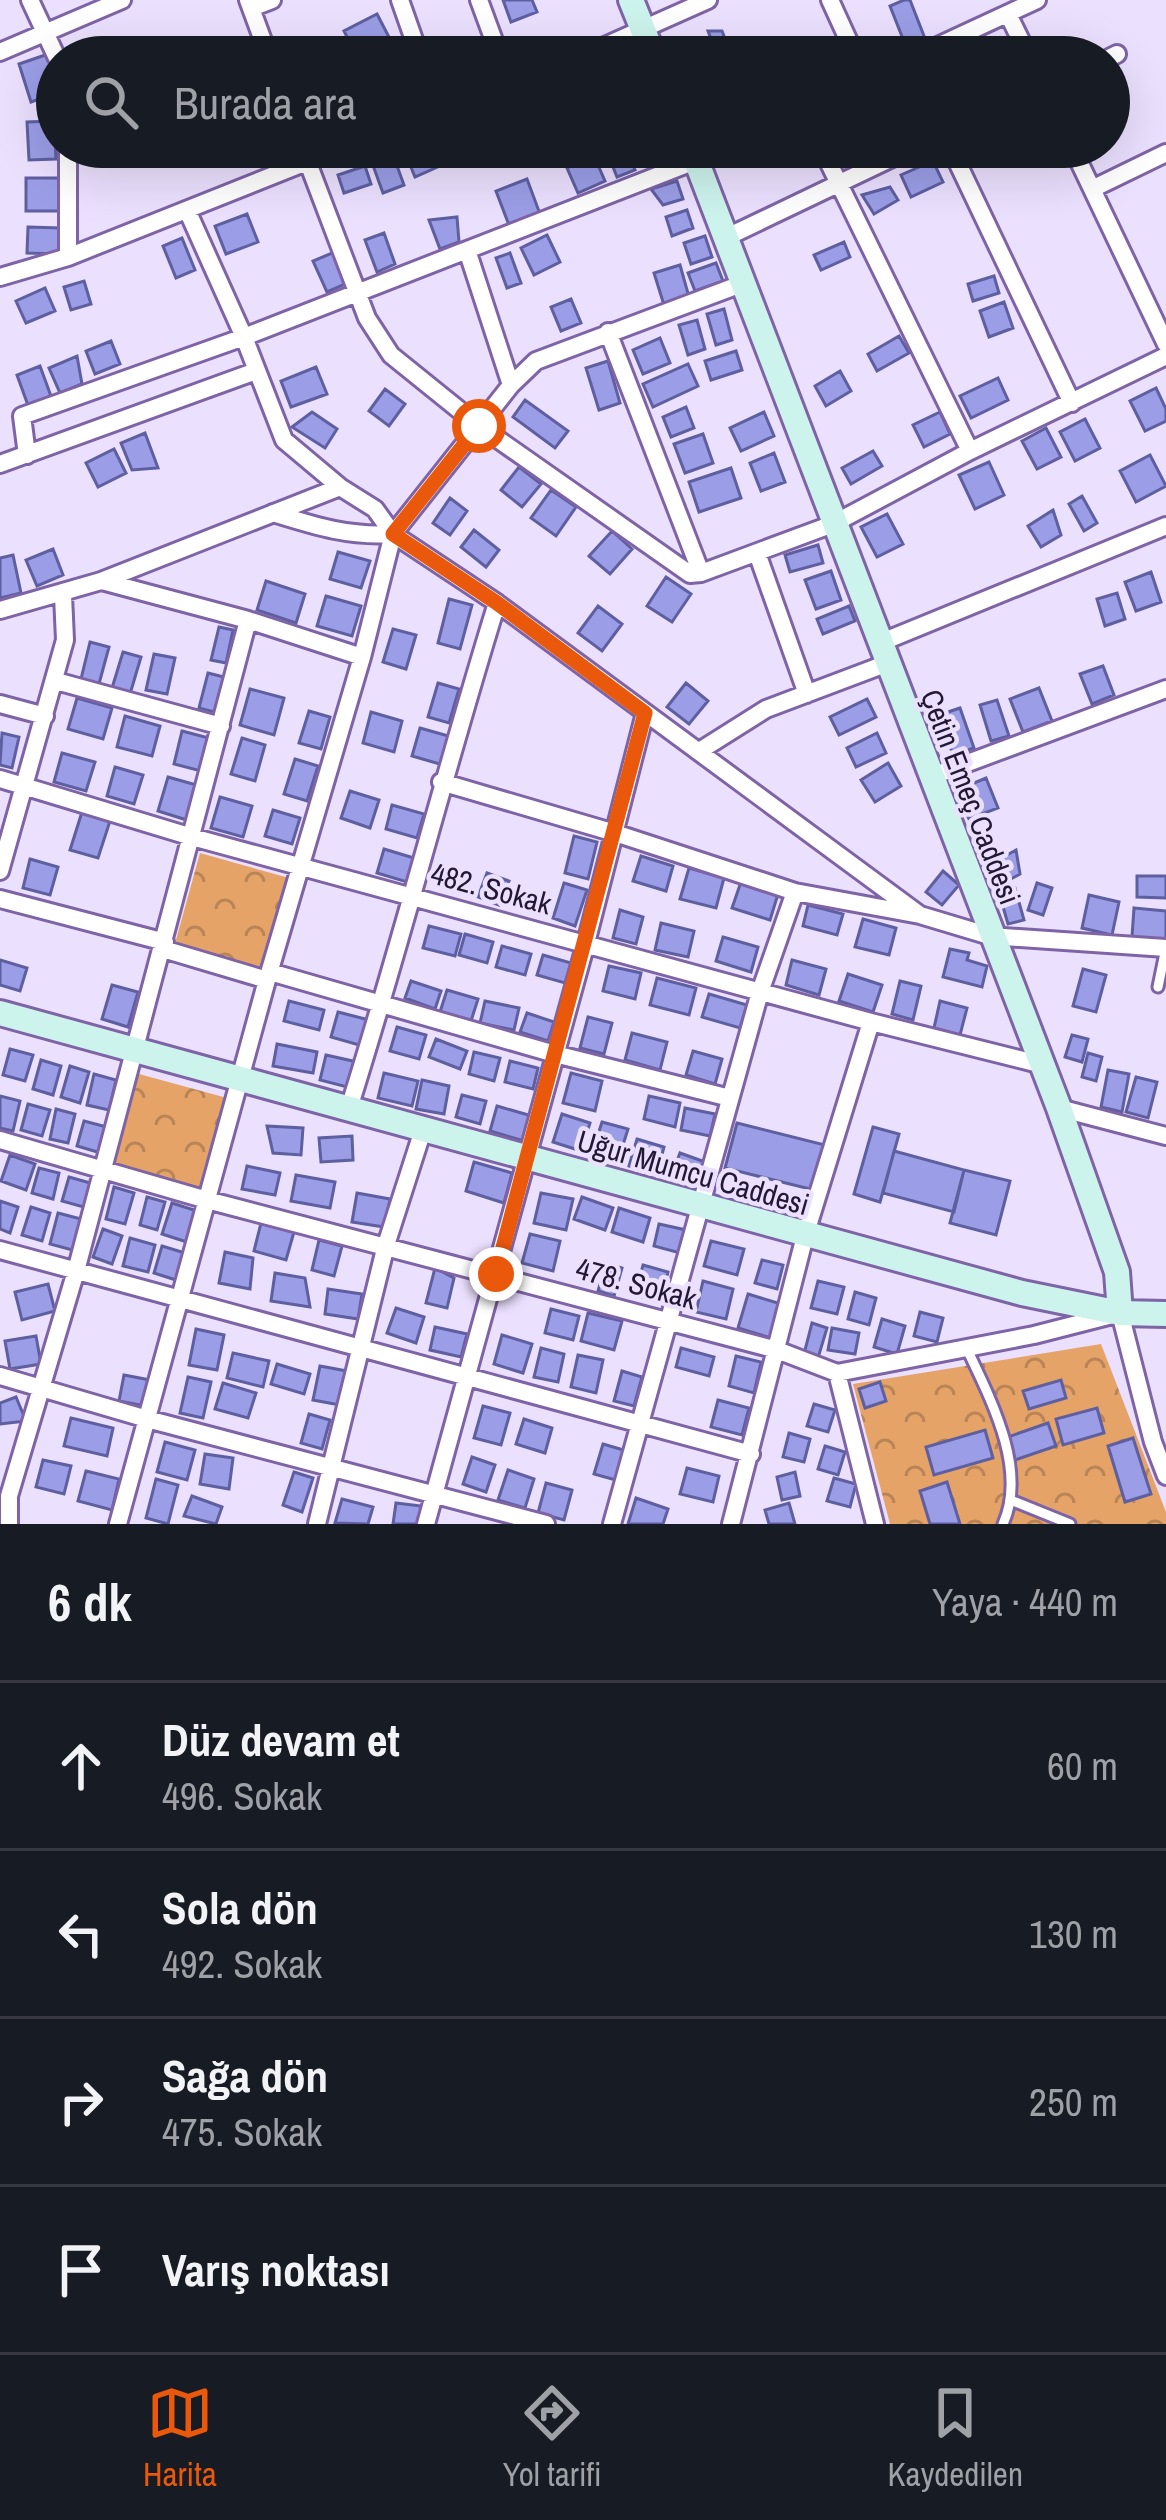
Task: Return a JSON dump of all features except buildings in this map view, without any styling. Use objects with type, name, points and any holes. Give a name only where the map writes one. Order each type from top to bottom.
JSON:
[{"type":"street","points":[[30,0],[49,36]]},
{"type":"street","points":[[38,36],[122,0]]},
{"type":"street","points":[[261,36],[249,4],[272,0]]},
{"type":"street","points":[[400,0],[413,36]]},
{"type":"street","points":[[479,0],[492,36]]},
{"type":"street","points":[[631,0],[645,36]]},
{"type":"street","points":[[631,36],[708,0]]},
{"type":"street","points":[[830,0],[846,36]]},
{"type":"street","points":[[960,36],[1036,0]]},
{"type":"street","points":[[1008,14],[1019,36]]},
{"type":"street","points":[[0,52],[36,37]]},
{"type":"street","points":[[1092,189],[1166,153]]},
{"type":"street","points":[[68,168],[68,257]]},
{"type":"street","points":[[0,277],[68,257],[187,210],[274,168]]},
{"type":"street","points":[[311,168],[367,318],[392,355],[479,426],[690,574],[833,524],[1166,356]]},
{"type":"street","points":[[27,455],[22,416],[244,337],[664,168]]},
{"type":"street","name":"Çetin Emeç Caddesi","points":[[700,168],[1059,1108],[1117,1272],[1120,1312],[1166,1476]]},
{"type":"street","points":[[832,168],[970,451]]},
{"type":"street","points":[[727,238],[872,168]]},
{"type":"street","points":[[960,168],[1072,403]]},
{"type":"street","points":[[1082,168],[1166,344]]},
{"type":"street","points":[[187,210],[284,440],[340,487],[375,509],[393,534],[497,603],[920,915]]},
{"type":"street","points":[[467,250],[511,385]]},
{"type":"street","points":[[118,1524],[393,534],[511,385],[536,361],[744,283]]},
{"type":"street","points":[[608,332],[701,573]]},
{"type":"street","points":[[0,464],[256,371]]},
{"type":"street","points":[[0,610],[63,595],[340,487]]},
{"type":"street","points":[[274,512],[330,532],[393,534]]},
{"type":"street","points":[[701,751],[766,710],[885,652],[1166,526]]},
{"type":"street","points":[[757,553],[807,694]]},
{"type":"street","points":[[101,581],[248,620],[362,657]]},
{"type":"street","points":[[0,871],[56,680],[65,640],[63,595]]},
{"type":"street","points":[[350,1108],[441,782],[497,603]]},
{"type":"street","points":[[9,1524],[4,1495],[44,1388],[248,620]]},
{"type":"street","points":[[56,680],[221,726]]},
{"type":"street","points":[[930,777],[1166,689]]},
{"type":"street","points":[[0,704],[45,716]]},
{"type":"street","points":[[426,1524],[645,713]]},
{"type":"street","name":"482. Sokak","points":[[0,779],[192,837],[1039,1064]]},
{"type":"street","points":[[441,782],[795,892],[920,915],[991,936],[1166,948]]},
{"type":"street","points":[[611,1524],[760,992],[795,892]]},
{"type":"street","points":[[0,899],[268,976],[730,1098]]},
{"type":"street","name":"Uğur Mumcu Caddesi","points":[[0,1013],[1022,1293],[1120,1312],[1166,1314]]},
{"type":"street","points":[[731,1524],[805,1236],[871,1022]]},
{"type":"street","points":[[1059,1108],[1166,1136]]},
{"type":"street","points":[[316,1524],[386,1245],[423,1130]]},
{"type":"street","name":"478. Sokak","points":[[0,1139],[207,1200],[777,1350],[837,1372]]},
{"type":"street","points":[[0,1250],[751,1454]]},
{"type":"street","points":[[875,1524],[837,1372],[1034,1335],[1120,1312]]},
{"type":"street","points":[[0,1376],[546,1524]]},
{"type":"lane","points":[[1158,987],[1166,948]]},
{"type":"lane","points":[[966,1347],[998,1421],[1013,1501],[1003,1524]]},
{"type":"lane","points":[[1013,1501],[1070,1524]]},
{"type":"green space","points":[[200,853],[289,878],[263,972],[174,947]]},
{"type":"green space","points":[[139,1074],[227,1098],[202,1193],[113,1169]]},
{"type":"green space","points":[[1101,1344],[1166,1512],[1166,1524],[890,1524],[853,1384]]},
{"type":"route","points":[[479,426],[393,534],[497,603],[645,713],[496,1274]]}]
